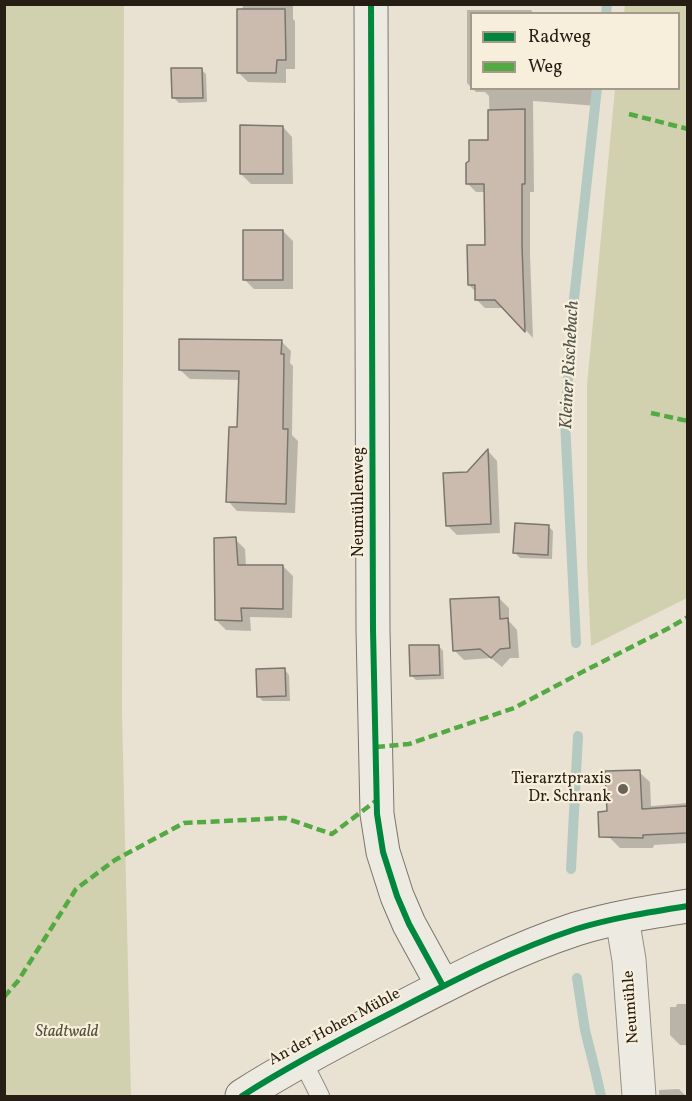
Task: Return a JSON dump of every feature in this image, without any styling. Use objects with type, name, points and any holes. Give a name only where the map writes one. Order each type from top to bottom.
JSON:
[{"type":"street","name":"Neumühlenweg","points":[[371,4],[373,619],[377,814],[383,852],[397,896],[442,986]]},
{"type":"street","name":"An der Hohen Mühle","points":[[242,1096],[302,1060],[442,986],[509,954],[578,928],[687,906]]},
{"type":"street","name":"Neumühle","points":[[622,918],[629,960],[639,1096]]},
{"type":"lane","points":[[302,1060],[320,1096]]},
{"type":"green space","name":"Stadtwald","points":[[5,4],[124,5],[122,710],[131,1096],[5,1096]]},
{"type":"green space","points":[[625,5],[687,5],[687,598],[591,646],[587,563],[587,385],[615,90],[680,90],[680,12],[624,12]]},
{"type":"building","points":[[237,9],[285,9],[286,60],[277,60],[276,73],[237,73]]},
{"type":"building","points":[[171,68],[202,68],[203,98],[172,98]]},
{"type":"building","points":[[525,109],[522,245],[525,332],[495,300],[475,300],[475,285],[468,285],[467,245],[485,245],[484,184],[466,184],[466,163],[469,161],[469,140],[488,140],[488,110]]},
{"type":"building","points":[[240,125],[283,126],[283,174],[240,174]]},
{"type":"building","points":[[243,230],[283,230],[283,280],[243,280]]},
{"type":"building","points":[[179,339],[282,340],[281,354],[284,354],[283,429],[288,429],[286,504],[226,502],[229,427],[237,427],[239,371],[179,370]]},
{"type":"building","points":[[488,449],[491,524],[446,526],[443,473],[467,472]]},
{"type":"building","points":[[515,523],[549,525],[548,555],[513,553]]},
{"type":"building","points":[[236,537],[238,565],[283,565],[283,609],[241,608],[242,621],[215,620],[214,538]]},
{"type":"building","points":[[499,597],[500,619],[508,618],[510,648],[500,649],[491,658],[480,649],[453,651],[450,599]]},
{"type":"building","points":[[409,645],[439,645],[440,675],[410,676]]},
{"type":"building","points":[[285,668],[286,696],[257,697],[256,669]]},
{"type":"building","name":"Tierarztpraxis Dr. Schrank","points":[[640,770],[642,809],[687,806],[687,833],[643,835],[643,838],[599,837],[598,812],[607,811],[605,771]]},
{"type":"waterway","name":"Kleiner Rischebach","points":[[606,12],[607,4]]},
{"type":"waterway","name":"Kleiner Rischebach","points":[[576,643],[565,421],[574,299],[597,90]]},
{"type":"waterway","name":"Kleiner Rischebach","points":[[571,869],[578,736]]},
{"type":"waterway","name":"Kleiner Rischebach","points":[[577,978],[585,1030],[601,1096]]},
{"type":"marked path","points":[[629,114],[688,129]]},
{"type":"marked path","points":[[651,413],[688,421]]},
{"type":"marked path","points":[[376,747],[409,744],[514,708],[688,617]]},
{"type":"marked path","points":[[4,997],[18,981],[76,889],[115,860],[184,823],[285,818],[332,834],[377,800]]},
{"type":"cycle path","points":[[371,4],[373,630],[377,814],[383,852],[397,896],[409,924],[443,986]]},
{"type":"cycle path","points":[[242,1096],[355,1032],[460,978],[529,946],[590,925],[688,906]]},
{"type":"place","name":"Tierarztpraxis Dr. Schrank","points":[[623,789]]}]
